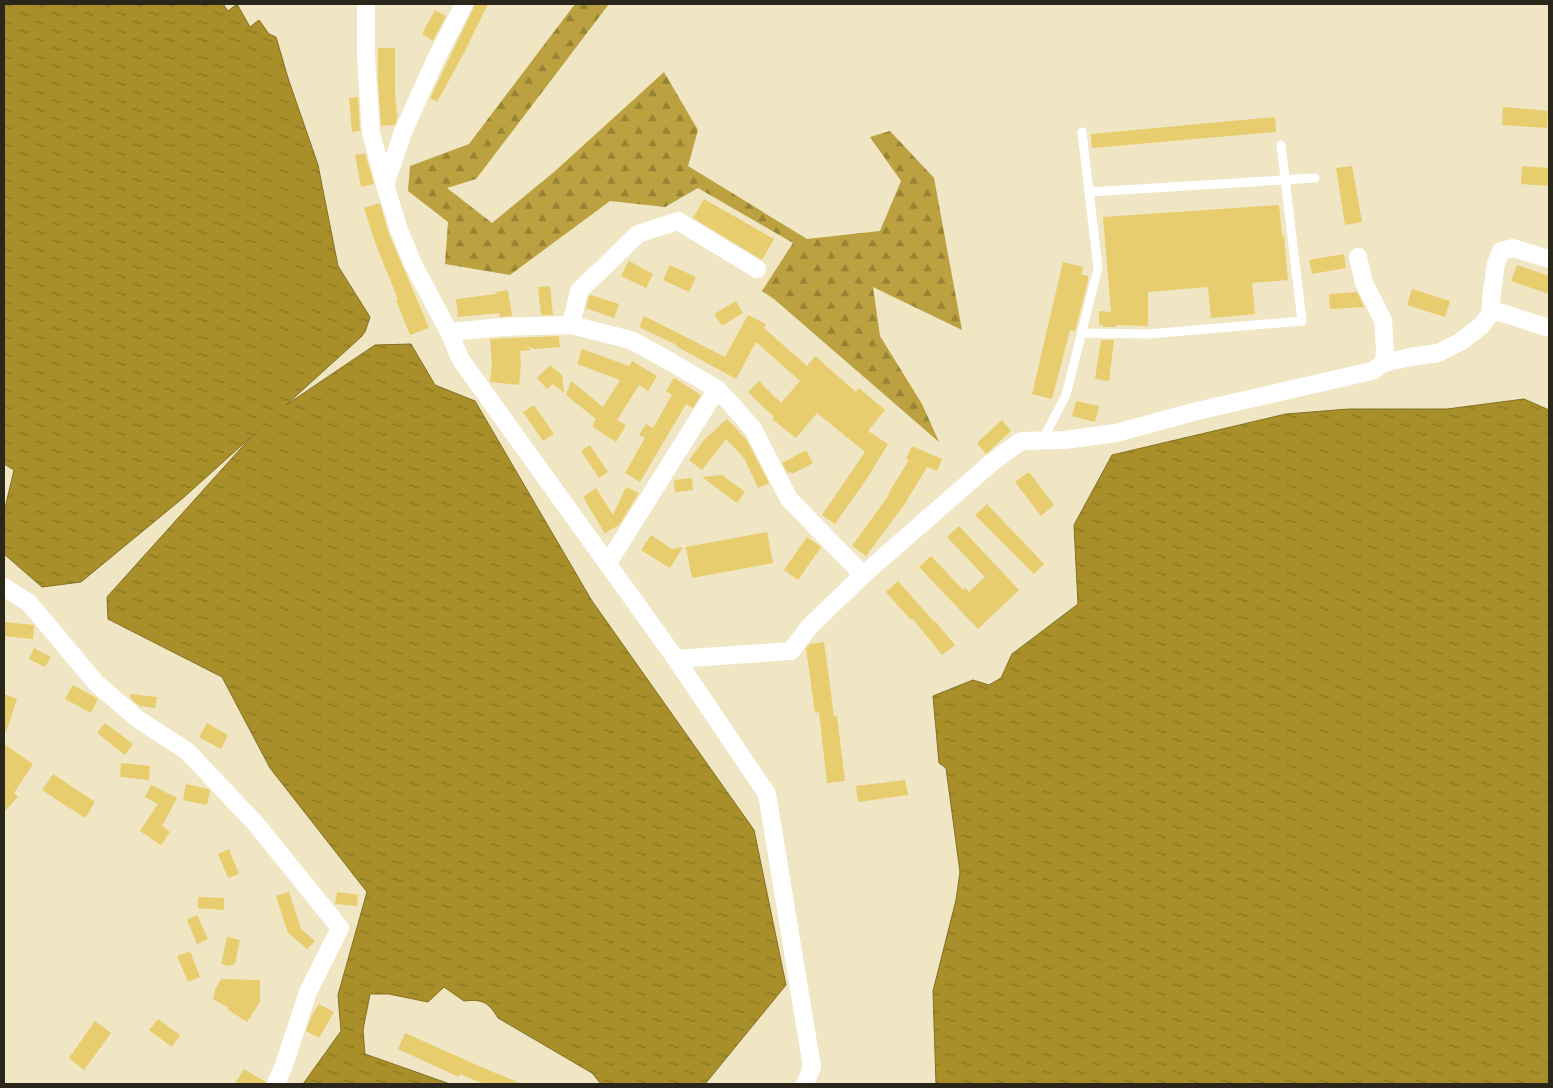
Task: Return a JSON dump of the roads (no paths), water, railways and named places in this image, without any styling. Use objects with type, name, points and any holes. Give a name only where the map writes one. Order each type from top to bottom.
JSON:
[{"type":"street","points":[[366,4],[366,58],[371,132],[385,185],[399,230],[413,264],[449,332],[461,360],[676,659],[767,794],[812,1067],[805,1084]]},
{"type":"street","points":[[385,185],[403,132],[435,61],[464,4]]},
{"type":"street","points":[[571,325],[579,291],[638,234],[678,221],[758,268]]},
{"type":"street","points":[[676,659],[791,651],[809,627],[863,575],[990,464],[1020,441],[1065,440],[1116,433],[1197,411],[1372,371],[1384,363],[1438,353],[1460,342],[1481,326],[1491,313],[1496,264],[1501,251],[1513,248],[1549,260]]},
{"type":"street","points":[[1358,257],[1364,283],[1382,320],[1385,350],[1384,363]]},
{"type":"street","points":[[1491,313],[1499,312],[1549,328]]},
{"type":"street","points":[[449,332],[502,326],[571,325],[631,340],[717,389],[753,429],[789,499],[863,575]]},
{"type":"street","points":[[608,563],[717,389]]},
{"type":"street","points":[[4,587],[28,604],[96,683],[139,720],[187,751],[256,824],[340,928],[308,992],[276,1084]]},
{"type":"lane","points":[[1041,441],[1066,396],[1098,268],[1082,132]]},
{"type":"lane","points":[[1082,333],[1148,334],[1302,321],[1281,145]]},
{"type":"lane","points":[[1089,192],[1315,178]]},
{"type":"water","points":[[4,4],[223,4],[228,11],[237,4],[250,27],[259,20],[269,34],[276,37],[318,165],[338,266],[370,317],[365,332],[361,337],[286,405],[375,345],[411,344],[435,385],[475,401],[592,601],[754,830],[786,985],[705,1084],[601,1084],[592,1073],[498,1018],[488,1005],[480,1001],[464,1001],[444,987],[428,1002],[389,994],[370,994],[363,1030],[365,1054],[450,1084],[303,1084],[341,1031],[338,995],[367,892],[270,768],[222,677],[108,619],[107,597],[251,437],[183,498],[81,582],[42,587],[4,554],[4,512],[14,470],[4,464]]},
{"type":"water","points":[[1524,399],[1549,410],[1549,1084],[936,1084],[933,991],[956,900],[960,872],[946,768],[939,763],[933,696],[973,680],[989,685],[1001,678],[1012,654],[1078,604],[1074,525],[1112,455],[1286,414],[1349,409],[1447,409]]}]
